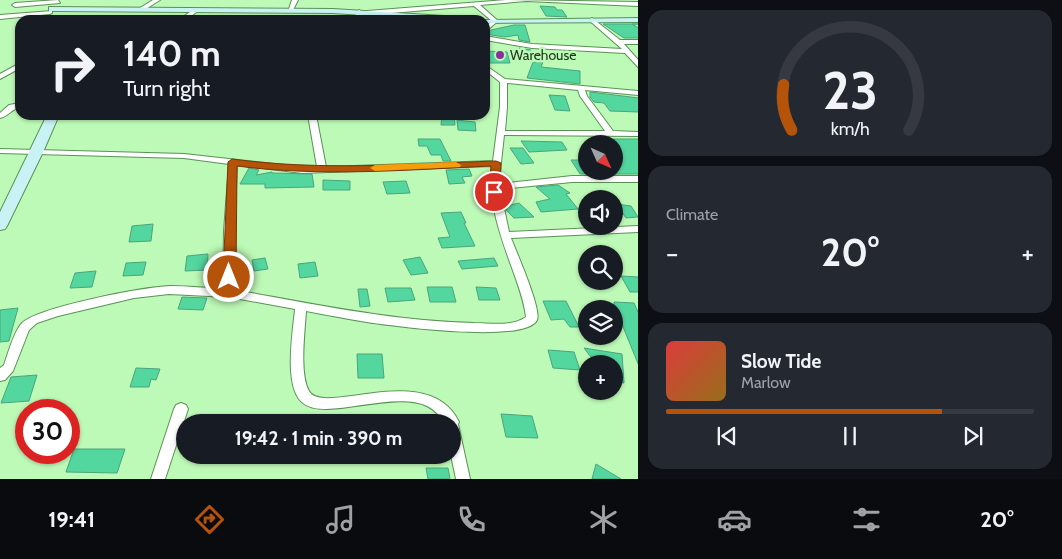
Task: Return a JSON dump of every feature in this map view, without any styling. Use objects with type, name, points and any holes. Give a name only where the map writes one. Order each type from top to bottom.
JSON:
[{"type":"street","points":[[142,9],[158,0]]},
{"type":"street","points":[[290,11],[295,0]]},
{"type":"street","points":[[17,15],[51,11],[142,9],[290,11],[361,15],[473,2],[526,0],[638,4]]},
{"type":"street","points":[[15,5],[58,1]]},
{"type":"street","points":[[48,15],[58,1]]},
{"type":"street","points":[[473,2],[488,15]]},
{"type":"street","points":[[189,15],[196,10]]},
{"type":"street","points":[[0,17],[15,15]]},
{"type":"street","points":[[490,17],[495,21]]},
{"type":"street","points":[[490,20],[638,20]]},
{"type":"street","points":[[592,20],[620,42],[638,66]]},
{"type":"street","points":[[490,26],[495,21]]},
{"type":"street","points":[[490,39],[532,46],[627,51]]},
{"type":"street","points":[[620,42],[638,42]]},
{"type":"street","points":[[1,76],[15,68]]},
{"type":"street","points":[[490,71],[503,80],[638,93]]},
{"type":"street","points":[[0,376],[9,368],[24,328],[33,320],[46,315],[134,294],[169,290],[229,292],[388,321],[460,327],[521,326],[532,319],[530,302],[505,235],[494,186],[505,109],[503,80]]},
{"type":"street","points":[[581,88],[584,96],[609,132]]},
{"type":"street","points":[[1,116],[15,106]]},
{"type":"street","points":[[0,226],[51,120]]},
{"type":"street","points":[[313,120],[322,170]]},
{"type":"street","points":[[502,133],[609,132],[638,134]]},
{"type":"street","points":[[0,151],[184,156],[268,167],[322,170],[496,163]]},
{"type":"street","points":[[229,292],[232,162]]},
{"type":"street","points":[[494,186],[572,179],[638,179]]},
{"type":"street","points":[[505,235],[638,230]]},
{"type":"street","points":[[301,306],[298,380],[304,397],[316,404],[408,397],[428,400],[443,410],[446,414]]},
{"type":"street","points":[[158,479],[181,410]]},
{"type":"street","points":[[461,464],[464,479]]},
{"type":"building","points":[[540,6],[555,7],[557,10],[562,10],[567,17],[546,16]]},
{"type":"building","points":[[603,24],[632,24],[638,27],[638,38],[624,38]]},
{"type":"building","points":[[514,25],[525,25],[530,42],[519,40],[518,35],[505,37],[490,35],[491,30]]},
{"type":"building","name":"Warehouse","points":[[519,48],[531,50],[532,60],[520,59]]},
{"type":"building","points":[[490,51],[507,52],[510,63],[490,63]]},
{"type":"building","points":[[533,62],[543,62],[541,67],[580,71],[580,84],[527,78]]},
{"type":"building","points":[[590,92],[638,98],[638,112],[610,111],[604,103],[594,102],[590,97]]},
{"type":"building","points":[[549,95],[565,96],[570,111],[555,110]]},
{"type":"building","points":[[442,120],[454,120],[455,125],[441,125]]},
{"type":"building","points":[[457,120],[475,122],[476,131],[458,130]]},
{"type":"building","points":[[418,139],[440,139],[451,161],[443,161],[441,155],[431,155],[427,146],[419,146]]},
{"type":"building","points":[[623,139],[638,139],[638,174],[623,174]]},
{"type":"building","points":[[521,141],[562,142],[567,150],[529,152]]},
{"type":"building","points":[[510,148],[523,148],[534,163],[521,164]]},
{"type":"building","points":[[571,160],[578,160],[578,171]]},
{"type":"building","points":[[249,168],[259,170],[256,175],[272,172],[312,174],[314,187],[265,188],[265,184],[240,184]]},
{"type":"building","points":[[469,169],[472,176],[462,177],[465,183],[449,184],[446,170]]},
{"type":"building","points":[[323,180],[350,181],[350,190],[323,190]]},
{"type":"building","points":[[406,181],[410,193],[387,194],[383,182]]},
{"type":"building","points":[[558,185],[570,193],[566,194],[578,209],[541,212],[536,202],[550,199],[536,187]]},
{"type":"building","points":[[519,203],[534,217],[514,218],[506,210],[506,206]]},
{"type":"building","points":[[623,205],[631,206],[638,217],[626,218],[623,214]]},
{"type":"building","points":[[461,212],[475,246],[442,248],[438,238],[450,237],[441,213]]},
{"type":"building","points":[[153,224],[151,241],[129,242],[132,226]]},
{"type":"building","points":[[208,254],[207,270],[185,271],[187,256]]},
{"type":"building","points":[[420,257],[428,273],[411,275],[403,260]]},
{"type":"building","points":[[265,258],[268,269],[254,271],[252,260]]},
{"type":"building","points":[[494,258],[498,266],[462,269],[458,261]]},
{"type":"building","points":[[146,262],[143,275],[123,276],[126,263]]},
{"type":"building","points":[[315,262],[318,276],[300,278],[298,264]]},
{"type":"building","points":[[96,271],[92,287],[70,288],[75,273]]},
{"type":"building","points":[[623,276],[638,277],[638,292],[630,292]]},
{"type":"building","points":[[427,287],[452,287],[456,302],[430,302]]},
{"type":"building","points":[[476,287],[496,288],[500,300],[479,300]]},
{"type":"building","points":[[385,288],[411,288],[415,300],[388,302]]},
{"type":"building","points":[[358,289],[367,289],[370,306],[360,307]]},
{"type":"building","points":[[182,297],[207,298],[203,310],[178,309]]},
{"type":"building","points":[[543,301],[566,301],[578,327],[570,327],[564,319],[551,320]]},
{"type":"building","points":[[623,302],[634,303],[638,312],[638,364],[623,327]]},
{"type":"building","points":[[18,308],[9,341],[0,342],[0,310]]},
{"type":"building","points":[[584,348],[622,355],[589,355]]},
{"type":"building","points":[[548,350],[574,352],[578,370],[553,368]]},
{"type":"building","points":[[357,354],[382,354],[384,378],[358,378]]},
{"type":"building","points":[[136,368],[160,369],[156,380],[151,379],[149,387],[130,387]]},
{"type":"building","points":[[37,375],[30,399],[15,399],[15,402],[1,403],[11,377]]},
{"type":"building","points":[[501,414],[532,416],[538,438],[506,437]]},
{"type":"building","points":[[80,449],[125,449],[117,473],[66,472],[69,464],[80,464]]},
{"type":"building","points":[[596,464],[621,479],[592,479]]},
{"type":"building","points":[[426,468],[448,468],[450,479],[428,479]]},
{"type":"slow traffic","points":[[375,168],[456,165]]},
{"type":"place","name":"Warehouse","points":[[500,55]]},
{"type":"route","points":[[229,277],[232,162],[302,170],[496,163],[494,192]]}]
